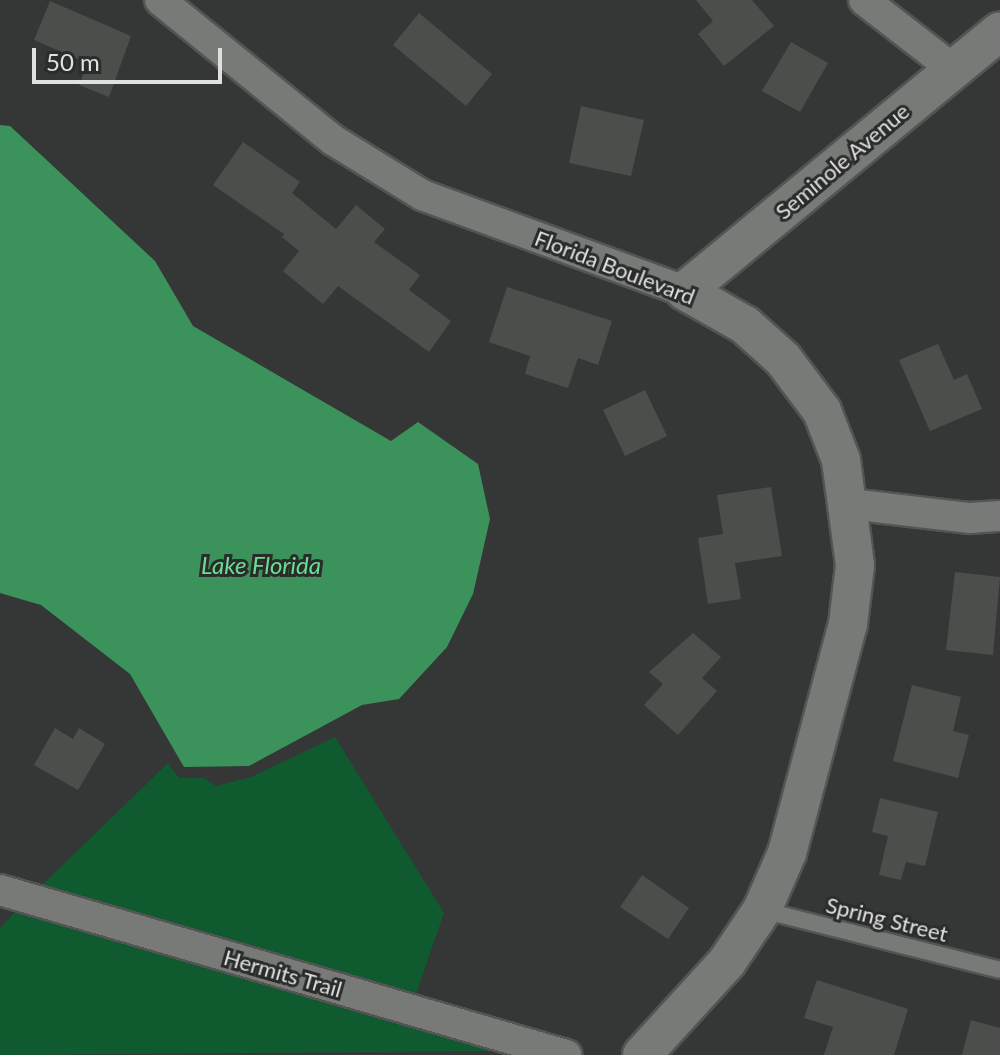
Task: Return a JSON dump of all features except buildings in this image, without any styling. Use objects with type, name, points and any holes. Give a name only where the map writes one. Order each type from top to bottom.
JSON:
[{"type":"street","name":"Florida Boulevard","points":[[160,0],[333,140],[422,195],[685,291],[745,325],[783,359],[822,411],[841,460],[850,504],[855,565],[848,624],[787,853],[762,910],[727,962],[642,1055]]},
{"type":"street","points":[[864,0],[953,69]]},
{"type":"street","name":"Seminole Avenue","points":[[685,291],[1000,31]]},
{"type":"street","points":[[850,504],[970,518],[1000,516]]},
{"type":"street","name":"Hermits Trail","points":[[0,890],[514,1049],[566,1055]]},
{"type":"lane","name":"Spring Street","points":[[762,910],[1000,970]]},
{"type":"shaded area","points":[[335,737],[444,913],[415,997],[40,887],[168,763],[179,778],[204,778],[216,786],[251,777]]},
{"type":"shaded area","points":[[17,910],[498,1051],[0,1055],[0,928]]},
{"type":"water","name":"Lake Florida","points":[[0,125],[10,126],[155,261],[193,326],[391,441],[418,422],[478,464],[490,519],[473,594],[447,647],[399,699],[362,705],[249,766],[184,767],[130,674],[41,605],[0,593]]}]
